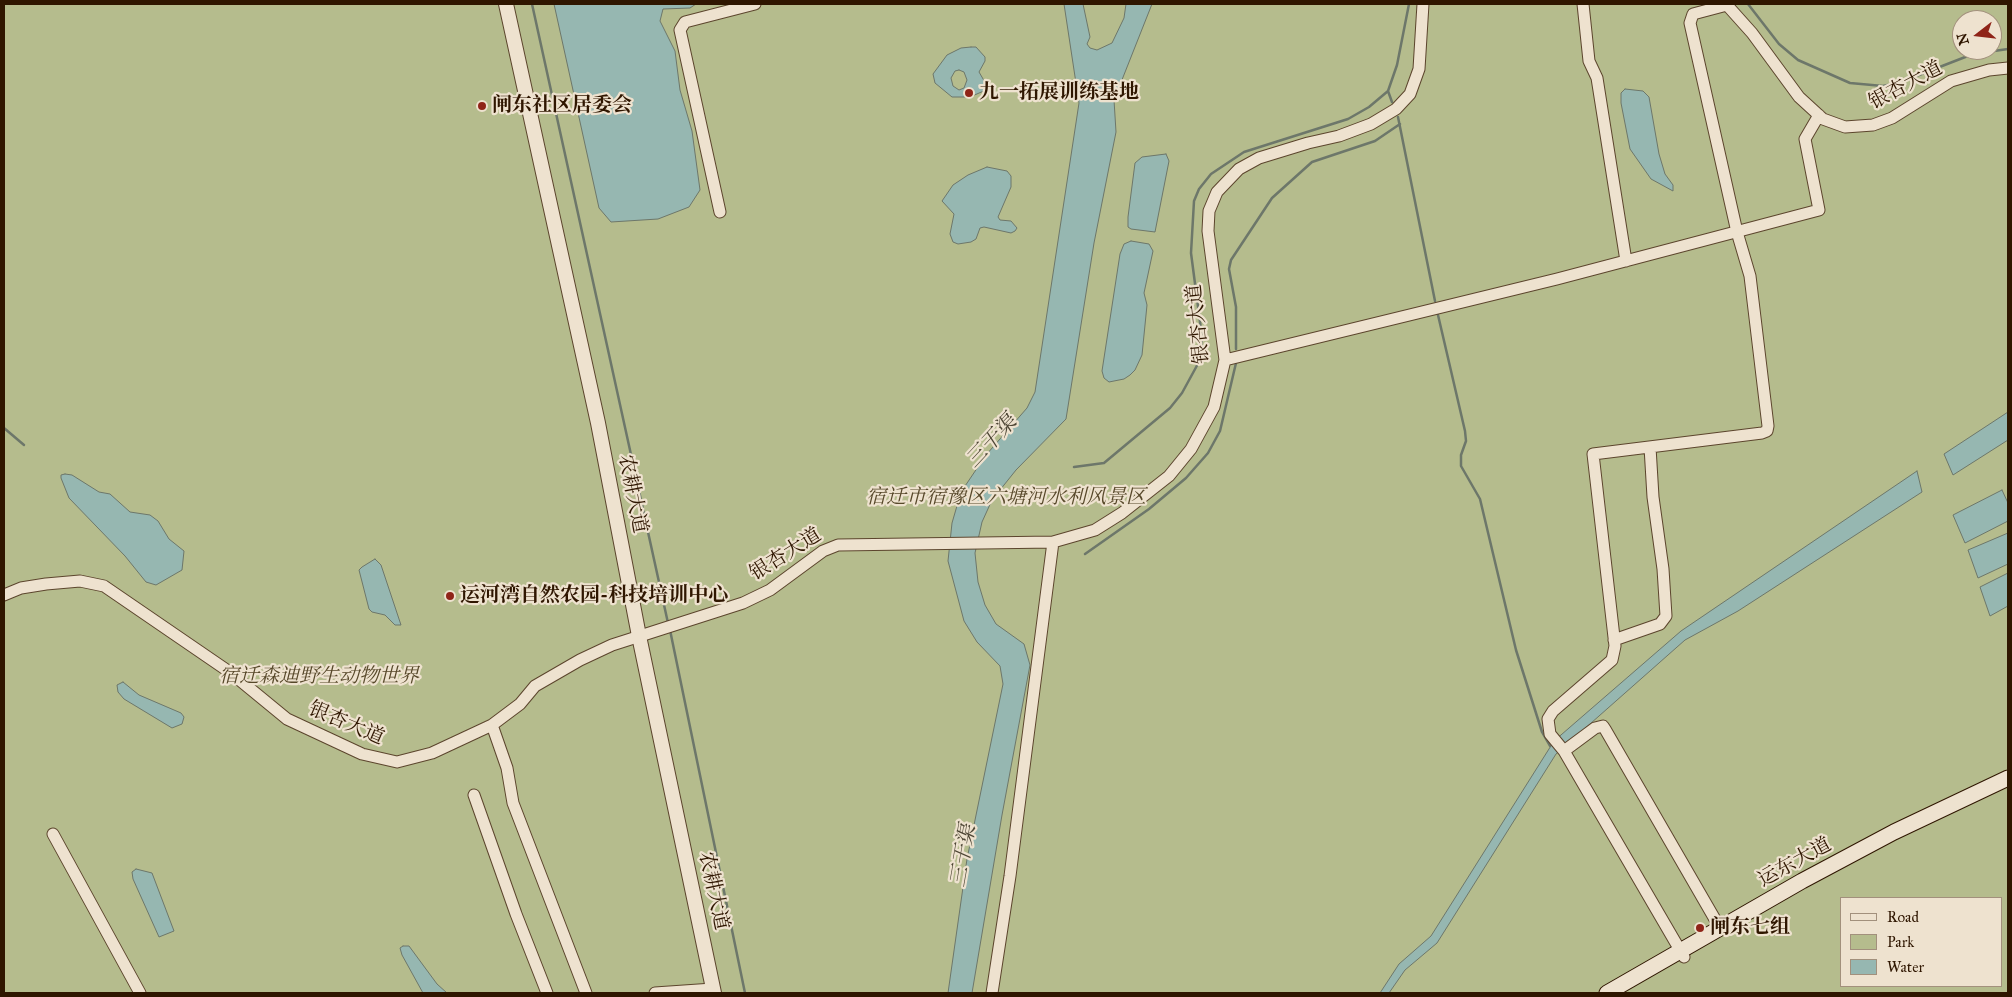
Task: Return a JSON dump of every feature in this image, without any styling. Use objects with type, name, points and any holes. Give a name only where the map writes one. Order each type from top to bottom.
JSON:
[{"type":"main road","name":"运东大道","points":[[1622,993],[1720,928],[1894,832],[2008,778]]},
{"type":"main road","name":"运东大道","points":[[1607,993],[1873,850],[2008,788]]},
{"type":"street","name":"农耕大道","points":[[506,4],[598,423],[639,636],[714,991]]},
{"type":"street","points":[[720,212],[680,30],[685,22],[755,4]]},
{"type":"street","name":"银杏大道","points":[[4,595],[21,588],[46,584],[80,581],[104,586],[231,673],[287,719],[362,754],[397,762],[432,752],[492,726],[520,704],[535,686],[580,660],[612,645],[743,603],[770,590],[823,551],[838,545],[982,541],[1053,542],[1095,530],[1122,513],[1169,476],[1192,449],[1214,407],[1225,360],[1208,231],[1209,211],[1212,201],[1239,169],[1259,158],[1339,136],[1371,124],[1396,109],[1410,94],[1419,69],[1423,4]]},
{"type":"street","points":[[1583,4],[1590,61],[1597,78],[1626,261]]},
{"type":"street","name":"银杏大道","points":[[1727,4],[1752,33],[1799,97],[1823,119],[1845,127],[1873,125],[1892,118],[1951,81],[1989,70],[2008,68]]},
{"type":"street","points":[[1682,954],[1564,752],[1550,734],[1548,719],[1553,711],[1612,660],[1614,640],[1593,454],[1767,430],[1768,420],[1750,276],[1737,232],[1690,23],[1693,14],[1727,4]]},
{"type":"street","points":[[1225,360],[1626,261],[1819,210],[1806,139],[1819,115]]},
{"type":"street","points":[[1614,640],[1660,624],[1666,616],[1663,569],[1653,497],[1650,447]]},
{"type":"street","points":[[992,993],[1010,876],[1053,542]]},
{"type":"street","points":[[492,726],[507,768],[513,803],[586,993]]},
{"type":"street","points":[[1564,752],[1596,728],[1603,726],[1606,729],[1720,928]]},
{"type":"street","points":[[474,795],[516,914],[547,993]]},
{"type":"street","points":[[53,834],[140,993]]},
{"type":"street","points":[[655,993],[714,991]]},
{"type":"green space","name":"宿迁市宿豫区六塘河水利风景区","points":[[4,4],[2008,4],[2008,993],[4,993]]},
{"type":"water","points":[[554,4],[696,4],[690,8],[663,9],[660,21],[675,51],[680,90],[692,131],[700,190],[689,207],[658,219],[611,222],[599,208]]},
{"type":"water","points":[[1064,4],[1083,4],[1090,37],[1087,44],[1090,48],[1097,50],[1112,43],[1124,18],[1126,4],[1152,4],[1114,100],[1116,132],[1094,243],[1066,419],[1016,470],[992,500],[982,522],[975,553],[978,582],[985,605],[996,624],[1024,644],[1030,665],[972,993],[948,993],[967,859],[1003,684],[1000,666],[977,642],[964,621],[948,561],[952,523],[961,492],[986,455],[1027,408],[1035,392],[1079,103]]},
{"type":"water","points":[[976,47],[985,57],[979,72],[986,84],[986,90],[970,97],[952,97],[935,83],[933,74],[947,55],[961,48]],"holes":[[[955,71],[964,72],[967,80],[964,88],[959,90],[953,86],[951,78]]]},
{"type":"water","points":[[1625,89],[1643,91],[1649,97],[1659,154],[1665,174],[1673,185],[1673,191],[1651,179],[1630,149],[1621,103],[1621,93]]},
{"type":"water","points":[[1166,154],[1169,161],[1155,232],[1131,229],[1128,227],[1128,217],[1135,163],[1142,157]]},
{"type":"water","points":[[987,167],[1007,171],[1011,176],[1011,187],[998,217],[1000,220],[1011,221],[1017,228],[1011,233],[984,227],[980,228],[976,239],[971,242],[958,244],[953,242],[950,234],[954,214],[942,201],[953,185],[968,175]]},
{"type":"water","points":[[1131,241],[1149,244],[1153,251],[1144,293],[1147,305],[1142,355],[1135,370],[1130,375],[1124,379],[1109,382],[1104,378],[1102,371],[1120,254],[1124,244]]},
{"type":"water","points":[[2008,412],[2008,440],[1953,475],[1944,454]]},
{"type":"water","points":[[1917,471],[1922,492],[1738,611],[1685,640],[1556,754],[1437,943],[1405,970],[1389,993],[1380,993],[1399,964],[1431,936],[1554,741],[1681,631]]},
{"type":"water","points":[[61,475],[72,475],[99,492],[110,494],[130,512],[150,515],[158,521],[169,539],[184,551],[182,570],[156,585],[146,582],[125,556],[69,498],[61,478]]},
{"type":"water","points":[[2002,490],[2008,503],[2008,521],[1965,543],[1953,515]]},
{"type":"water","points":[[2008,533],[2008,564],[1978,578],[1968,550]]},
{"type":"water","points":[[375,559],[381,565],[401,625],[395,625],[385,615],[372,612],[369,609],[359,570]]},
{"type":"water","points":[[2008,573],[2008,606],[1990,616],[1980,587]]},
{"type":"water","points":[[123,682],[139,695],[181,713],[184,717],[182,724],[172,728],[124,699],[118,692],[117,685]]},
{"type":"water","points":[[136,869],[152,873],[174,931],[159,937],[133,879],[132,872]]},
{"type":"water","points":[[409,946],[437,984],[447,993],[423,993],[402,955],[400,948]]},
{"type":"waterway","points":[[532,4],[668,623]]},
{"type":"waterway","points":[[1074,467],[1104,463],[1170,408],[1182,393],[1200,360],[1202,337],[1191,253],[1194,201],[1199,189],[1211,174],[1244,152],[1348,119],[1369,107],[1388,91],[1397,65],[1409,4]]},
{"type":"waterway","points":[[1748,4],[1779,44],[1798,60],[1850,83],[1883,86],[1901,82],[1973,54],[2008,49]]},
{"type":"waterway","points":[[1388,91],[1392,102]]},
{"type":"waterway","points":[[1398,117],[1435,301]]},
{"type":"waterway","points":[[1236,349],[1236,307],[1229,269],[1231,260],[1272,198],[1312,162],[1375,141],[1400,124]]},
{"type":"waterway","points":[[1438,315],[1465,431],[1466,441],[1461,455],[1461,466],[1480,499],[1516,650],[1542,732],[1550,746]]},
{"type":"waterway","points":[[1085,554],[1149,509],[1186,478],[1208,453],[1220,431],[1236,363]]},
{"type":"waterway","points":[[4,428],[24,445]]},
{"type":"waterway","points":[[670,630],[745,993]]},
{"type":"place","name":"九一拓展训练基地","points":[[969,93]]},
{"type":"place","name":"闸东社区居委会","points":[[482,106]]},
{"type":"place","name":"运河湾自然农园-科技培训中心","points":[[450,596]]},
{"type":"place","name":"闸东七组","points":[[1700,928]]},
{"type":"water label","name":"三干渠","points":[[992,442]]},
{"type":"water label","name":"三干渠","points":[[964,856]]},
{"type":"park label","name":"宿迁森迪野生动物世界","points":[[319,677]]}]
